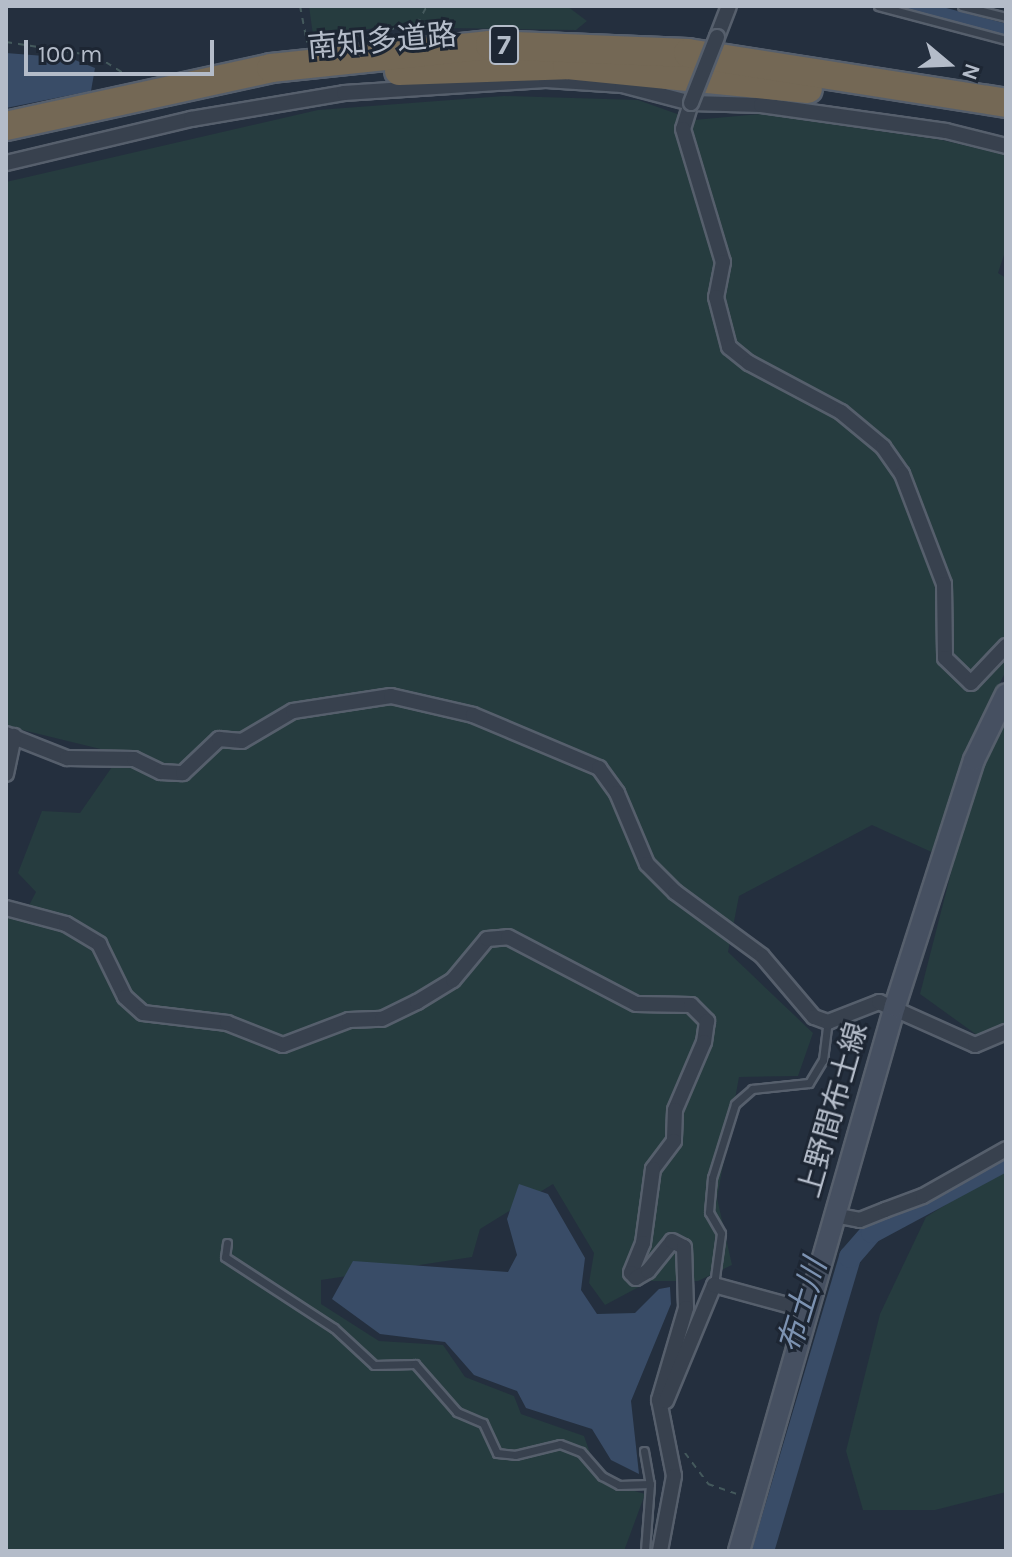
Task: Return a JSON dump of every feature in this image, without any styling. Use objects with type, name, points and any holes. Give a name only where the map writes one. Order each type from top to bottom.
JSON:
[{"type":"highway","name":"南知多道路","points":[[6,126],[271,68],[490,45],[688,53],[1006,103]]},
{"type":"highway","name":"南知多道路","points":[[6,143],[273,86],[487,65],[685,73],[1006,121]]},
{"type":"main road","name":"上野間布土線","points":[[739,1551],[895,1006],[974,760],[1006,694]]},
{"type":"street","points":[[729,6],[683,129],[723,262],[716,297],[729,347],[749,363],[841,412],[883,447],[902,474],[944,584],[945,658],[971,683],[1006,646]]},
{"type":"street","points":[[6,163],[191,119],[344,93],[546,80],[622,85],[691,103],[761,105],[946,131],[1006,146]]},
{"type":"street","points":[[6,774],[10,735],[67,758],[134,759],[161,772],[183,773],[219,739],[242,741],[293,711],[391,696],[473,715],[599,768],[617,793],[647,864],[675,892],[762,956],[814,1017],[828,1022],[879,1002],[895,1006],[975,1045],[1006,1032]]},
{"type":"street","points":[[6,908],[66,924],[99,944],[125,997],[143,1013],[227,1023],[283,1045],[349,1020],[382,1019],[417,1002],[453,980],[487,939],[508,937],[636,1004],[691,1005],[707,1021],[704,1042],[675,1110],[674,1141],[653,1169],[643,1243],[631,1273],[636,1278],[648,1271],[672,1241],[684,1247],[686,1308],[659,1400],[674,1476],[660,1551]]},
{"type":"street","points":[[834,1215],[860,1220],[910,1201],[1006,1149]]},
{"type":"street","points":[[664,1421],[667,1399],[701,1327],[714,1285],[806,1310]]},
{"type":"lane","points":[[878,6],[1006,40]]},
{"type":"lane","points":[[962,6],[1006,17]]},
{"type":"lane","points":[[714,1285],[721,1233],[709,1212],[712,1178],[735,1104],[752,1089],[809,1083],[823,1060],[828,1022]]},
{"type":"lane","points":[[227,1243],[225,1257],[334,1328],[374,1365],[415,1364],[457,1412],[483,1423],[497,1453],[515,1455],[560,1444],[581,1452],[602,1476],[619,1485],[650,1484]]},
{"type":"lane","points":[[644,1451],[650,1484],[645,1551]]},
{"type":"path","points":[[294,46],[308,43],[300,6]]},
{"type":"path","points":[[338,39],[417,24],[427,6]]},
{"type":"path","points":[[6,42],[96,56],[126,75],[154,72]]},
{"type":"path","points":[[664,1421],[701,1479],[753,1499]]},
{"type":"green space","points":[[309,6],[567,6],[587,21],[576,30],[386,27],[313,35]]},
{"type":"green space","points":[[504,96],[638,100],[694,120],[760,114],[942,140],[1006,155],[1006,249],[998,273],[1006,278],[1006,671],[963,754],[936,854],[872,825],[739,896],[728,952],[813,1033],[798,1076],[739,1077],[717,1198],[732,1265],[698,1281],[650,1281],[605,1305],[589,1283],[594,1253],[553,1184],[480,1229],[472,1257],[321,1280],[321,1304],[379,1341],[443,1345],[465,1377],[514,1396],[521,1414],[584,1436],[600,1481],[645,1494],[624,1551],[6,1551],[6,913],[23,917],[36,892],[18,873],[42,811],[80,813],[121,754],[6,726],[6,182],[318,110]]},
{"type":"green space","points":[[1006,713],[1006,1025],[981,1038],[920,994],[979,763]]},
{"type":"green space","points":[[1006,1167],[1006,1492],[935,1510],[863,1510],[846,1451],[880,1314],[926,1217]]},
{"type":"water","points":[[6,53],[70,58],[95,68],[91,91],[6,108]]},
{"type":"water","points":[[519,1184],[548,1194],[585,1258],[581,1290],[597,1314],[635,1313],[659,1289],[670,1287],[671,1304],[631,1401],[639,1474],[611,1460],[592,1429],[526,1408],[517,1391],[474,1375],[445,1342],[380,1334],[332,1299],[353,1261],[508,1272],[517,1255],[507,1219]]},
{"type":"waterway","points":[[911,6],[1006,31]]},
{"type":"waterway","name":"布土川","points":[[763,1551],[850,1257],[872,1232],[1006,1160]]}]
